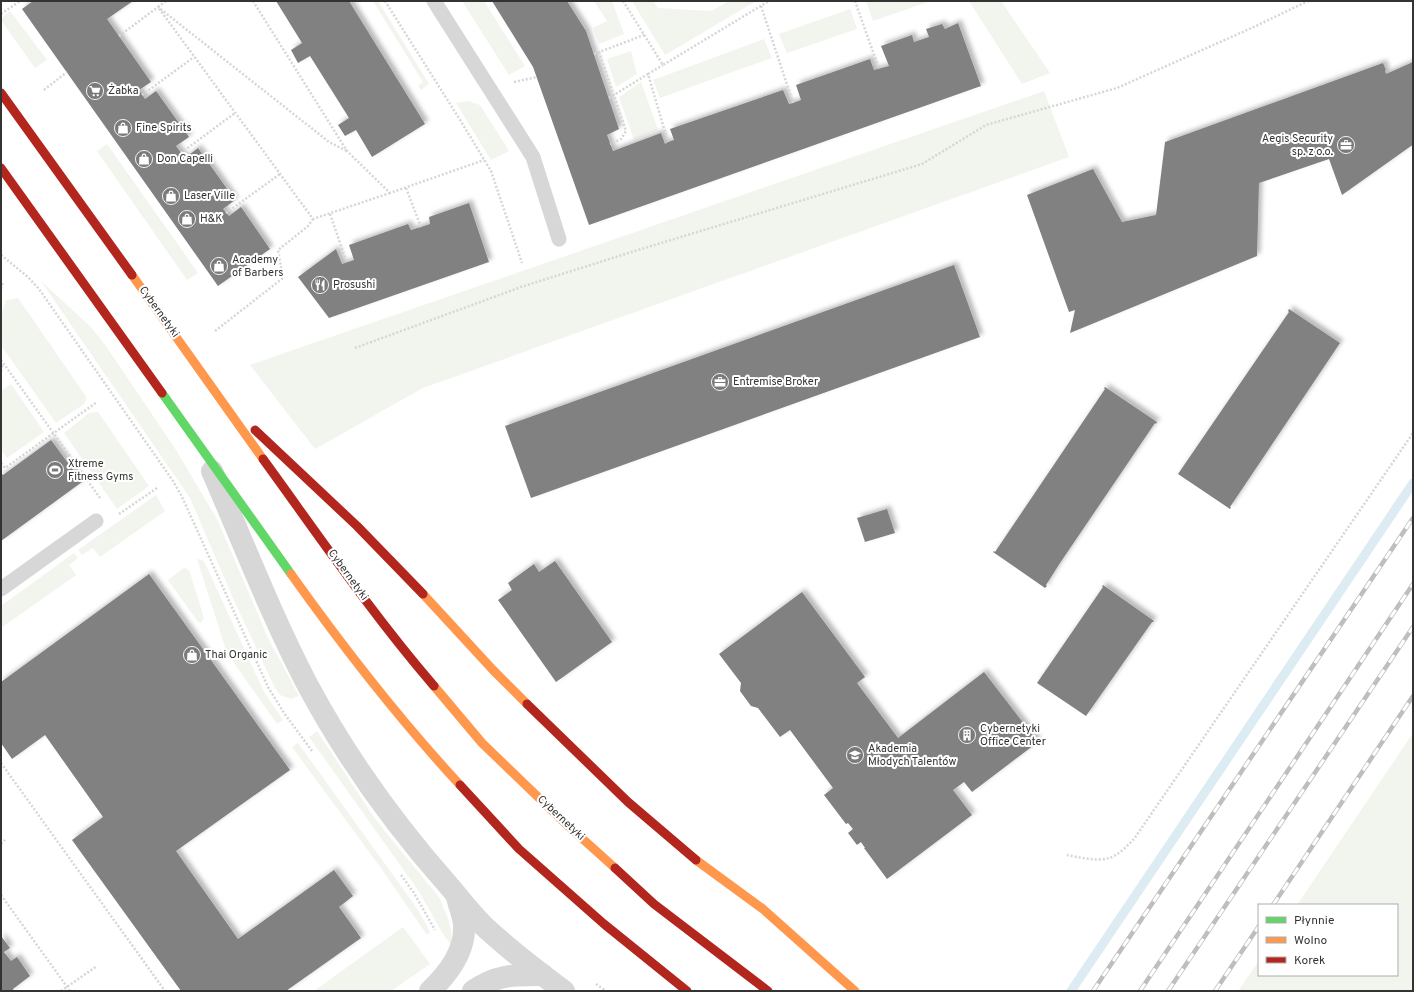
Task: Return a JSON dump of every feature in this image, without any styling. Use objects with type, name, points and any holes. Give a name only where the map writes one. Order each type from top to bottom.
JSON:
[{"type":"street","name":"Cybernetyki","points":[[1,93],[353,584],[404,650],[482,742],[585,841],[654,904],[768,991]]},
{"type":"street","points":[[1,168],[338,640],[370,680],[442,766],[519,849],[604,924],[687,991]]},
{"type":"street","points":[[220,398],[358,526],[498,675],[628,802],[696,860],[763,909],[855,991]]},
{"type":"street","points":[[202,448],[282,632],[308,685],[346,750],[382,803],[423,857],[487,929],[564,991]]},
{"type":"street","points":[[430,991],[445,976],[458,955],[460,948],[464,925],[456,894]]},
{"type":"street","points":[[472,991],[494,979],[508,975],[543,975]]},
{"type":"lane","points":[[434,1],[533,157],[559,239]]},
{"type":"lane","points":[[1,589],[96,521]]},
{"type":"path","points":[[1,14],[20,1]]},
{"type":"path","points":[[118,36],[166,1]]},
{"type":"path","points":[[253,1],[347,151],[390,193]]},
{"type":"path","points":[[385,1],[491,171],[522,263]]},
{"type":"path","points":[[623,1],[663,65]]},
{"type":"path","points":[[609,98],[769,1]]},
{"type":"path","points":[[855,1],[879,69]]},
{"type":"path","points":[[355,348],[521,287],[922,164],[986,125],[1118,88],[1308,1]]},
{"type":"path","points":[[761,6],[793,103]]},
{"type":"path","points":[[158,7],[313,219]]},
{"type":"path","points":[[158,7],[329,142],[347,151]]},
{"type":"path","points":[[594,54],[644,35]]},
{"type":"path","points":[[600,52],[613,96],[626,131],[621,139],[610,144]]},
{"type":"path","points":[[142,95],[194,57]]},
{"type":"path","points":[[44,90],[67,72]]},
{"type":"path","points":[[648,74],[668,142]]},
{"type":"path","points":[[508,83],[537,77]]},
{"type":"path","points":[[181,153],[235,113]]},
{"type":"path","points":[[215,331],[283,278],[278,250],[308,226],[313,219],[484,160]]},
{"type":"path","points":[[226,213],[280,174]]},
{"type":"path","points":[[406,188],[421,227]]},
{"type":"path","points":[[330,214],[347,263]]},
{"type":"path","points":[[1,255],[28,277],[39,289],[181,495],[268,687],[284,713]]},
{"type":"path","points":[[1,289],[3,282]]},
{"type":"path","points":[[1,360],[100,498]]},
{"type":"path","points":[[1,371],[3,363]]},
{"type":"path","points":[[1,463],[5,468],[97,402]]},
{"type":"path","points":[[1067,855],[1093,859],[1108,859],[1122,852],[1134,839],[1413,433]]},
{"type":"path","points":[[114,518],[157,488]]},
{"type":"path","points":[[1,763],[165,991]]},
{"type":"path","points":[[1,844],[5,840]]},
{"type":"path","points":[[1,895],[70,991]]},
{"type":"path","points":[[61,991],[97,966]]},
{"type":"path","points":[[596,984],[606,991]]},
{"type":"shaded area","points":[[373,1],[378,1],[429,84],[421,90],[418,86],[423,82]]},
{"type":"shaded area","points":[[462,1],[484,1],[525,66],[509,75]]},
{"type":"shaded area","points":[[594,1],[612,1],[624,34],[599,44],[593,28],[607,21]]},
{"type":"shaded area","points":[[632,1],[653,1],[658,8],[711,11],[729,1],[756,1],[665,55]]},
{"type":"shaded area","points":[[866,1],[931,1],[873,21]]},
{"type":"shaded area","points":[[969,1],[1001,1],[1050,73],[1022,84]]},
{"type":"shaded area","points":[[850,9],[857,29],[787,53],[779,34]]},
{"type":"shaded area","points":[[10,11],[47,60],[35,68],[1,20],[1,18]]},
{"type":"shaded area","points":[[764,39],[772,58],[660,98],[653,80]]},
{"type":"shaded area","points":[[631,51],[637,74],[616,87],[607,59]]},
{"type":"shaded area","points":[[641,82],[658,130],[634,140],[619,97]]},
{"type":"shaded area","points":[[1044,91],[1069,157],[423,388],[315,449],[250,365]]},
{"type":"shaded area","points":[[468,101],[480,105],[509,151],[491,160],[456,103]]},
{"type":"shaded area","points":[[107,144],[198,273],[187,280],[97,151]]},
{"type":"shaded area","points":[[41,281],[92,328],[108,349],[176,450],[217,519],[268,638],[299,696],[291,699],[280,695],[275,688],[233,598],[190,498]]},
{"type":"shaded area","points":[[18,298],[87,398],[84,404],[56,423],[1,345],[1,316],[6,300]]},
{"type":"shaded area","points":[[11,384],[44,432],[7,458],[1,449],[1,391]]},
{"type":"shaded area","points":[[98,412],[149,486],[117,509],[64,433],[89,413]]},
{"type":"shaded area","points":[[156,495],[165,511],[100,557],[93,548],[82,555],[78,550]]},
{"type":"shaded area","points":[[74,553],[78,558],[69,565],[76,575],[1,628],[1,606]]},
{"type":"shaded area","points":[[197,559],[204,561],[264,692],[283,720],[277,724],[227,653]]},
{"type":"shaded area","points":[[184,568],[189,570],[204,618],[201,623],[198,622],[168,580]]},
{"type":"shaded area","points":[[317,731],[371,813],[439,897],[451,930],[452,946],[443,934],[418,890],[309,737]]},
{"type":"shaded area","points":[[1413,733],[1413,991],[1238,991],[1258,962],[1258,976],[1398,976],[1398,904],[1298,904]]},
{"type":"shaded area","points":[[298,743],[418,910],[430,932],[427,935],[381,868],[292,747]]},
{"type":"shaded area","points":[[403,927],[430,964],[391,991],[314,991]]},
{"type":"building","points":[[33,1],[133,1],[107,19],[151,82],[139,90],[145,99],[156,91],[189,137],[176,146],[185,158],[198,148],[235,200],[223,209],[229,216],[241,207],[270,249],[218,286],[22,9]]},
{"type":"building","points":[[276,1],[349,1],[425,124],[372,157],[356,130],[345,136],[338,125],[349,118],[310,56],[298,63],[291,50],[302,43]]},
{"type":"building","points":[[492,1],[567,1],[586,31],[619,129],[607,135],[613,151],[661,133],[665,144],[674,140],[670,129],[783,90],[789,104],[801,100],[796,85],[870,59],[874,70],[889,66],[881,46],[912,35],[914,42],[929,37],[926,29],[942,24],[945,29],[958,23],[981,86],[589,225],[533,67]]},
{"type":"building","points":[[1413,62],[1413,145],[1342,195],[1329,159],[1259,183],[1257,256],[1070,333],[1075,310],[1069,312],[1027,195],[1093,169],[1122,222],[1156,215],[1165,142],[1383,63],[1386,74]]},
{"type":"building","points":[[469,203],[489,262],[329,318],[298,277],[336,249],[342,264],[354,260],[349,245],[408,224],[411,230],[430,224],[429,217]]},
{"type":"building","points":[[954,265],[980,337],[531,498],[505,426]]},
{"type":"building","points":[[1289,309],[1340,343],[1230,509],[1178,474],[1289,312]]},
{"type":"building","points":[[1105,387],[1157,422],[1060,563],[1045,588],[993,552],[995,552]]},
{"type":"building","points":[[51,440],[82,482],[1,541],[1,473],[3,475]]},
{"type":"building","points":[[887,509],[895,533],[865,542],[857,518]]},
{"type":"building","points":[[555,561],[612,642],[556,682],[498,600],[512,590],[508,583],[534,564],[539,572]]},
{"type":"building","points":[[149,574],[290,770],[176,851],[238,939],[334,870],[353,896],[339,907],[361,938],[286,991],[181,991],[72,840],[103,817],[45,735],[12,759],[1,743],[1,682]]},
{"type":"building","points":[[1103,585],[1154,621],[1086,716],[1037,683]]},
{"type":"building","name":"Cybernetyki Office Center","points":[[802,592],[865,677],[857,683],[898,738],[984,672],[1038,742],[972,792],[964,782],[953,790],[972,815],[887,879],[861,842],[857,845],[848,833],[853,829],[848,823],[846,824],[824,795],[833,788],[790,730],[780,737],[758,708],[751,706],[740,691],[741,683],[719,654]]},
{"type":"building","points":[[1,936],[10,948],[4,952],[11,961],[17,957],[30,976],[13,989],[14,991],[1,991]]},
{"type":"waterway","points":[[1071,991],[1413,483]]},
{"type":"railway","points":[[1093,991],[1413,518]]},
{"type":"railway","points":[[1140,991],[1413,584]]},
{"type":"railway","points":[[1168,991],[1413,627]]},
{"type":"railway","points":[[1274,904],[1413,696]]},
{"type":"railway","points":[[1215,991],[1258,927]]},
{"type":"traffic: fast","points":[[162,393],[291,574]]},
{"type":"traffic: slow","points":[[132,275],[263,459]]},
{"type":"traffic: slow","points":[[291,574],[372,682],[437,760],[460,785]]},
{"type":"traffic: slow","points":[[423,594],[493,670],[527,704]]},
{"type":"traffic: slow","points":[[434,686],[482,743],[565,823],[615,868]]},
{"type":"traffic: slow","points":[[696,860],[763,909],[855,991]]},
{"type":"traffic: jam","points":[[1,93],[132,275]]},
{"type":"traffic: jam","points":[[1,168],[162,393]]},
{"type":"traffic: jam","points":[[255,430],[357,526],[423,594]]},
{"type":"traffic: jam","points":[[263,459],[367,603],[434,686]]},
{"type":"traffic: jam","points":[[527,704],[628,802],[696,860]]},
{"type":"traffic: jam","points":[[460,785],[519,849],[604,924],[687,991]]},
{"type":"traffic: jam","points":[[615,868],[654,904],[768,991]]},
{"type":"place","name":"Żabka","points":[[95,91]]},
{"type":"place","name":"Fine Spirits","points":[[123,128]]},
{"type":"place","name":"Aegis Security sp. z o.o.","points":[[1346,145]]},
{"type":"place","name":"Don Capelli","points":[[144,159]]},
{"type":"place","name":"Laser Ville","points":[[171,196]]},
{"type":"place","name":"H&K","points":[[187,219]]},
{"type":"place","name":"Academy of Barbers","points":[[219,266]]},
{"type":"place","name":"Prosushi","points":[[320,285]]},
{"type":"place","name":"Entremise Broker","points":[[720,382]]},
{"type":"place","name":"Xtreme Fitness Gyms","points":[[55,470]]},
{"type":"place","name":"Thai Organic","points":[[192,655]]},
{"type":"place","name":"Cybernetyki Office Center","points":[[967,735]]},
{"type":"place","name":"Akademia Młodych Talentów","points":[[855,755]]}]
